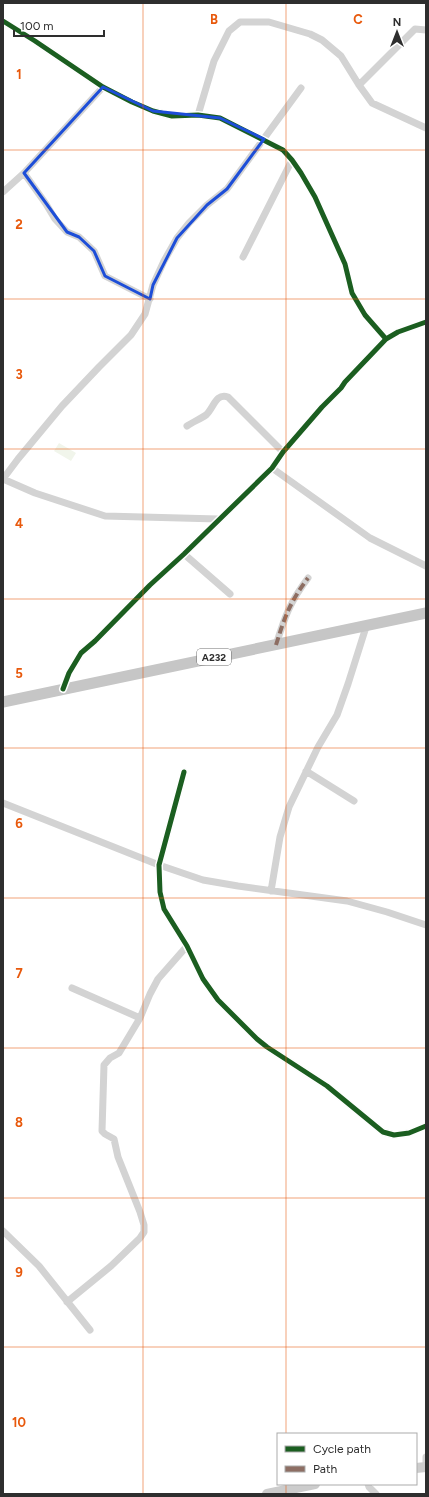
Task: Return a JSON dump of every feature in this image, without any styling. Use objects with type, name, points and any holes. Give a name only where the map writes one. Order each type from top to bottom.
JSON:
[{"type":"main road","name":"A232","points":[[3,702],[366,627],[426,613]]},
{"type":"main road","points":[[267,1494],[310,1485]]},
{"type":"street","points":[[3,21],[103,87],[132,102],[153,111],[172,116],[198,115],[220,118],[283,150],[292,160],[315,196],[345,264],[352,293],[365,315],[386,339]]},
{"type":"street","points":[[198,115],[214,61],[229,31],[240,22],[268,22],[310,34],[322,40],[341,56],[372,104],[426,128]]},
{"type":"street","points":[[359,85],[415,29],[426,30]]},
{"type":"street","points":[[3,192],[24,174],[103,87]]},
{"type":"street","points":[[218,519],[105,516],[35,493],[3,479],[62,406],[131,335],[145,314],[156,279],[177,238],[207,205],[226,189],[264,140],[301,88]]},
{"type":"street","points":[[243,257],[292,160]]},
{"type":"street","points":[[24,174],[55,219],[67,232],[79,237],[94,251],[105,276],[150,299]]},
{"type":"street","points":[[63,689],[69,672],[81,653],[105,632],[150,585],[272,468],[283,452],[322,407],[386,339],[398,332],[426,322]]},
{"type":"street","points":[[186,426],[206,414],[220,396],[224,396],[228,398],[283,452]]},
{"type":"street","points":[[272,468],[370,538],[426,566]]},
{"type":"street","points":[[184,554],[230,594]]},
{"type":"street","points":[[276,645],[286,613],[295,595],[308,578]]},
{"type":"street","points":[[271,891],[280,837],[289,807],[318,747],[337,715],[366,627]]},
{"type":"street","points":[[306,771],[354,801]]},
{"type":"street","points":[[184,772],[159,865],[160,892],[164,909],[187,946],[203,980],[218,1000],[266,1047],[327,1086],[383,1132],[394,1135],[408,1133],[426,1126]]},
{"type":"street","points":[[3,803],[159,865],[202,880],[347,901],[426,925]]},
{"type":"street","points":[[67,1302],[112,1266],[144,1232],[144,1225],[140,1212],[118,1157],[114,1139],[104,1134],[102,1131],[104,1066],[110,1058],[119,1053],[140,1018],[158,979],[187,946]]},
{"type":"street","points":[[72,988],[140,1018]]},
{"type":"street","points":[[3,1231],[39,1266],[90,1330]]},
{"type":"street","points":[[426,1457],[426,1467]]},
{"type":"street","points":[[368,1485],[376,1494]]},
{"type":"highlighted area","points":[[103,87],[153,111],[220,118],[264,139],[227,189],[207,205],[177,238],[153,285],[150,299],[105,276],[94,251],[79,237],[67,232],[24,173]]},
{"type":"shaded area","points":[[59,443],[76,453],[71,461],[54,451]]},
{"type":"marked path","points":[[276,645],[289,610],[308,578]]},
{"type":"cycle path","points":[[3,21],[103,87],[132,102],[153,111],[172,116],[198,115],[220,118],[283,150],[301,173],[315,197],[345,264],[352,293],[365,315],[386,339]]},
{"type":"cycle path","points":[[63,689],[69,673],[81,653],[272,468],[283,452],[322,407],[386,339],[398,332],[426,322]]},
{"type":"cycle path","points":[[184,772],[159,865],[160,892],[164,909],[187,946],[203,979],[218,1000],[257,1039],[327,1086],[383,1132],[394,1135],[409,1133],[426,1126]]}]
